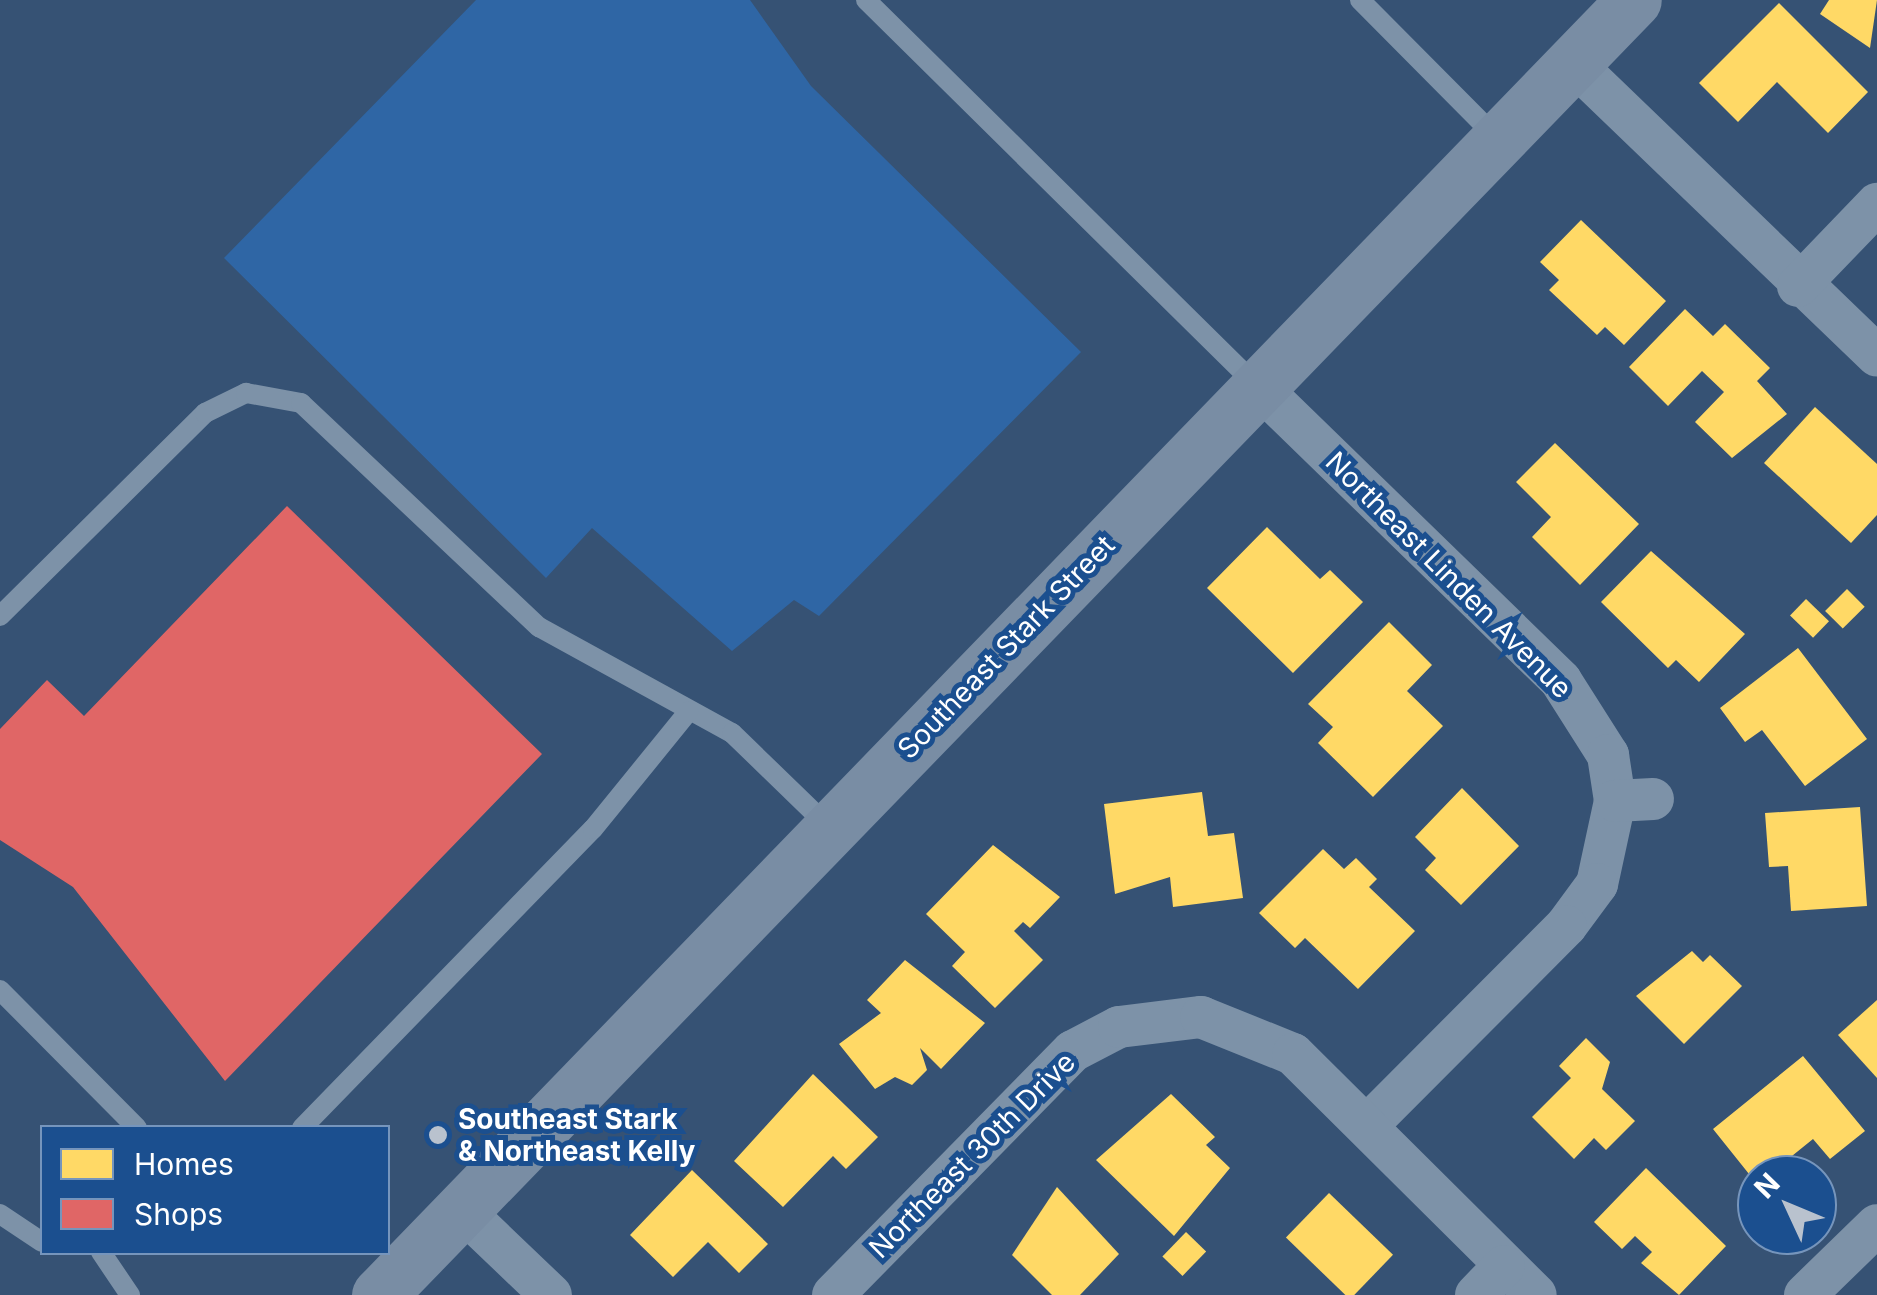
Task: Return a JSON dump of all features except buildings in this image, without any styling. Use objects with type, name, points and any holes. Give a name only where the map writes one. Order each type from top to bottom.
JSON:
[{"type":"main road","name":"Southeast Stark Street","points":[[379,1295],[1634,0]]},
{"type":"street","points":[[1573,63],[1798,286],[1877,356]]},
{"type":"street","points":[[1798,286],[1877,204]]},
{"type":"street","name":"Northeast Linden Avenue","points":[[1258,388],[1561,681],[1634,800],[1597,884],[1566,926],[1368,1125]]},
{"type":"street","name":"Northeast 30th Drive","points":[[833,1295],[1034,1087],[1119,1027],[1201,1018],[1250,1030],[1292,1054],[1368,1125]]},
{"type":"street","points":[[1368,1125],[1490,1280],[1536,1295]]},
{"type":"street","points":[[462,1210],[551,1295]]},
{"type":"street","points":[[1806,1295],[1877,1225]]},
{"type":"lane","points":[[866,0],[1258,388]]},
{"type":"lane","points":[[1360,0],[1498,139]]},
{"type":"lane","points":[[0,616],[205,413],[246,393],[301,403],[538,627],[732,733],[831,828]]},
{"type":"lane","points":[[305,1125],[594,829],[688,712]]},
{"type":"lane","points":[[0,990],[134,1125]]},
{"type":"lane","points":[[0,1214],[40,1241]]},
{"type":"lane","points":[[101,1255],[130,1295]]},
{"type":"shaded area","points":[[476,0],[750,0],[811,86],[1081,352],[819,616],[794,600],[732,651],[592,528],[546,578],[224,258]]},
{"type":"place","name":"Southeast Stark & Northeast Kelly","points":[[438,1135]]}]
